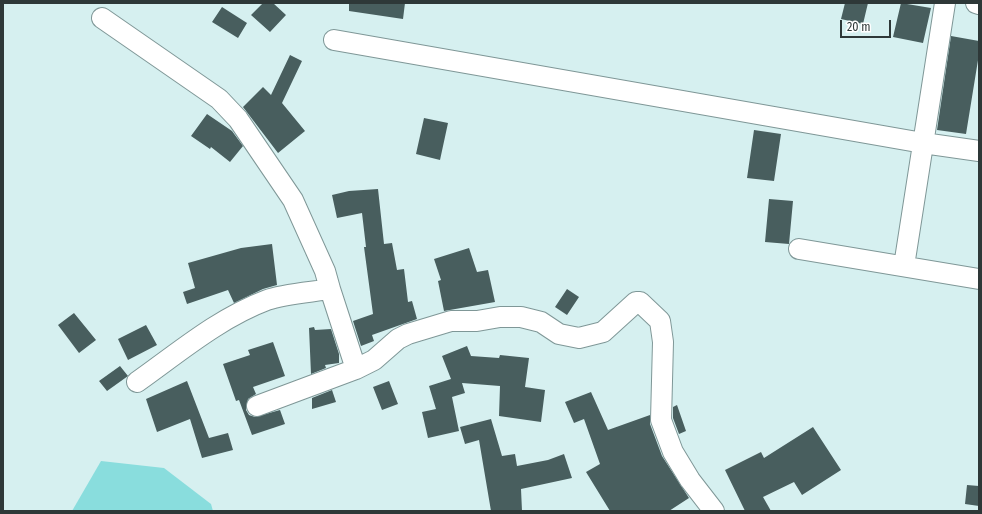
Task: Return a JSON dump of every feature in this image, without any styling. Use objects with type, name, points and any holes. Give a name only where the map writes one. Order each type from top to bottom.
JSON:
[{"type":"street","points":[[904,266],[924,143],[944,3]]},
{"type":"street","points":[[102,18],[219,99],[238,119],[293,200],[325,271],[356,369]]},
{"type":"street","points":[[334,40],[924,143],[979,151]]},
{"type":"street","points":[[800,249],[979,279]]},
{"type":"street","points":[[137,382],[226,320],[249,308],[268,299],[330,289]]},
{"type":"street","points":[[257,406],[356,369],[374,360],[398,339],[408,334],[451,320],[477,321],[500,317],[521,316],[540,322],[559,334],[579,338],[603,332],[636,302],[640,302],[660,321],[664,342],[661,420],[673,452],[690,480],[714,511]]},
{"type":"water","points":[[101,461],[164,468],[211,504],[213,511],[72,511]]},
{"type":"building","points":[[263,3],[273,3],[286,15],[270,32],[251,15]]},
{"type":"building","points":[[349,3],[405,3],[403,19],[349,11]]},
{"type":"building","points":[[845,3],[868,3],[863,24],[841,19]]},
{"type":"building","points":[[901,3],[931,8],[923,43],[893,37]]},
{"type":"building","points":[[222,7],[247,23],[238,38],[212,22]]},
{"type":"building","points":[[951,36],[979,41],[979,54],[966,134],[937,130]]},
{"type":"building","points":[[290,55],[302,61],[282,103],[305,131],[278,153],[243,107],[263,87],[271,95]]},
{"type":"building","points":[[207,114],[232,131],[243,146],[230,162],[211,147],[210,149],[191,136]]},
{"type":"building","points":[[424,118],[448,123],[440,160],[416,154]]},
{"type":"building","points":[[754,130],[781,134],[774,181],[747,178]]},
{"type":"building","points":[[378,189],[384,244],[392,243],[397,270],[404,269],[408,302],[412,301],[417,319],[372,335],[374,341],[361,346],[353,321],[373,314],[364,247],[366,247],[362,213],[337,218],[332,195],[349,191]]},
{"type":"building","points":[[769,199],[793,201],[789,244],[765,242]]},
{"type":"building","points":[[272,244],[277,285],[263,289],[234,303],[228,290],[187,304],[183,292],[195,288],[188,263],[241,248]]},
{"type":"building","points":[[469,248],[477,272],[488,270],[495,302],[444,311],[438,281],[441,280],[434,259]]},
{"type":"building","points":[[567,289],[579,297],[567,315],[555,307]]},
{"type":"building","points":[[74,313],[96,340],[79,353],[58,325]]},
{"type":"building","points":[[146,325],[157,345],[128,360],[118,339]]},
{"type":"building","points":[[314,327],[315,330],[331,329],[339,354],[339,363],[325,365],[326,368],[311,374],[309,328]]},
{"type":"building","points":[[273,342],[285,376],[253,387],[256,394],[248,399],[246,410],[249,415],[255,417],[280,410],[285,424],[252,435],[239,400],[236,401],[223,364],[250,355],[248,350]]},
{"type":"building","points":[[467,346],[471,356],[499,358],[500,355],[529,358],[525,387],[545,390],[541,422],[499,416],[500,386],[462,383],[465,393],[452,397],[459,431],[428,438],[422,412],[436,409],[429,386],[451,379],[442,356]]},
{"type":"building","points":[[120,366],[128,376],[107,391],[99,381]]},
{"type":"building","points":[[187,381],[209,438],[228,433],[233,450],[202,458],[190,419],[157,432],[146,399]]},
{"type":"building","points":[[389,381],[398,404],[382,410],[373,387]]},
{"type":"building","points":[[332,390],[336,402],[312,409],[312,398]]},
{"type":"building","points":[[591,392],[608,430],[650,415],[650,424],[662,456],[689,498],[669,511],[610,511],[586,472],[600,464],[584,419],[574,423],[565,402]]},
{"type":"building","points":[[677,405],[686,431],[679,434],[673,418],[673,407]]},
{"type":"building","points":[[491,419],[502,456],[515,454],[517,466],[548,460],[564,454],[572,478],[521,489],[522,511],[491,511],[479,440],[465,444],[460,427]]},
{"type":"building","points":[[813,427],[841,470],[802,495],[794,482],[763,497],[771,511],[745,511],[725,470],[761,452],[764,458]]},
{"type":"building","points":[[967,485],[979,486],[979,506],[965,504]]}]
